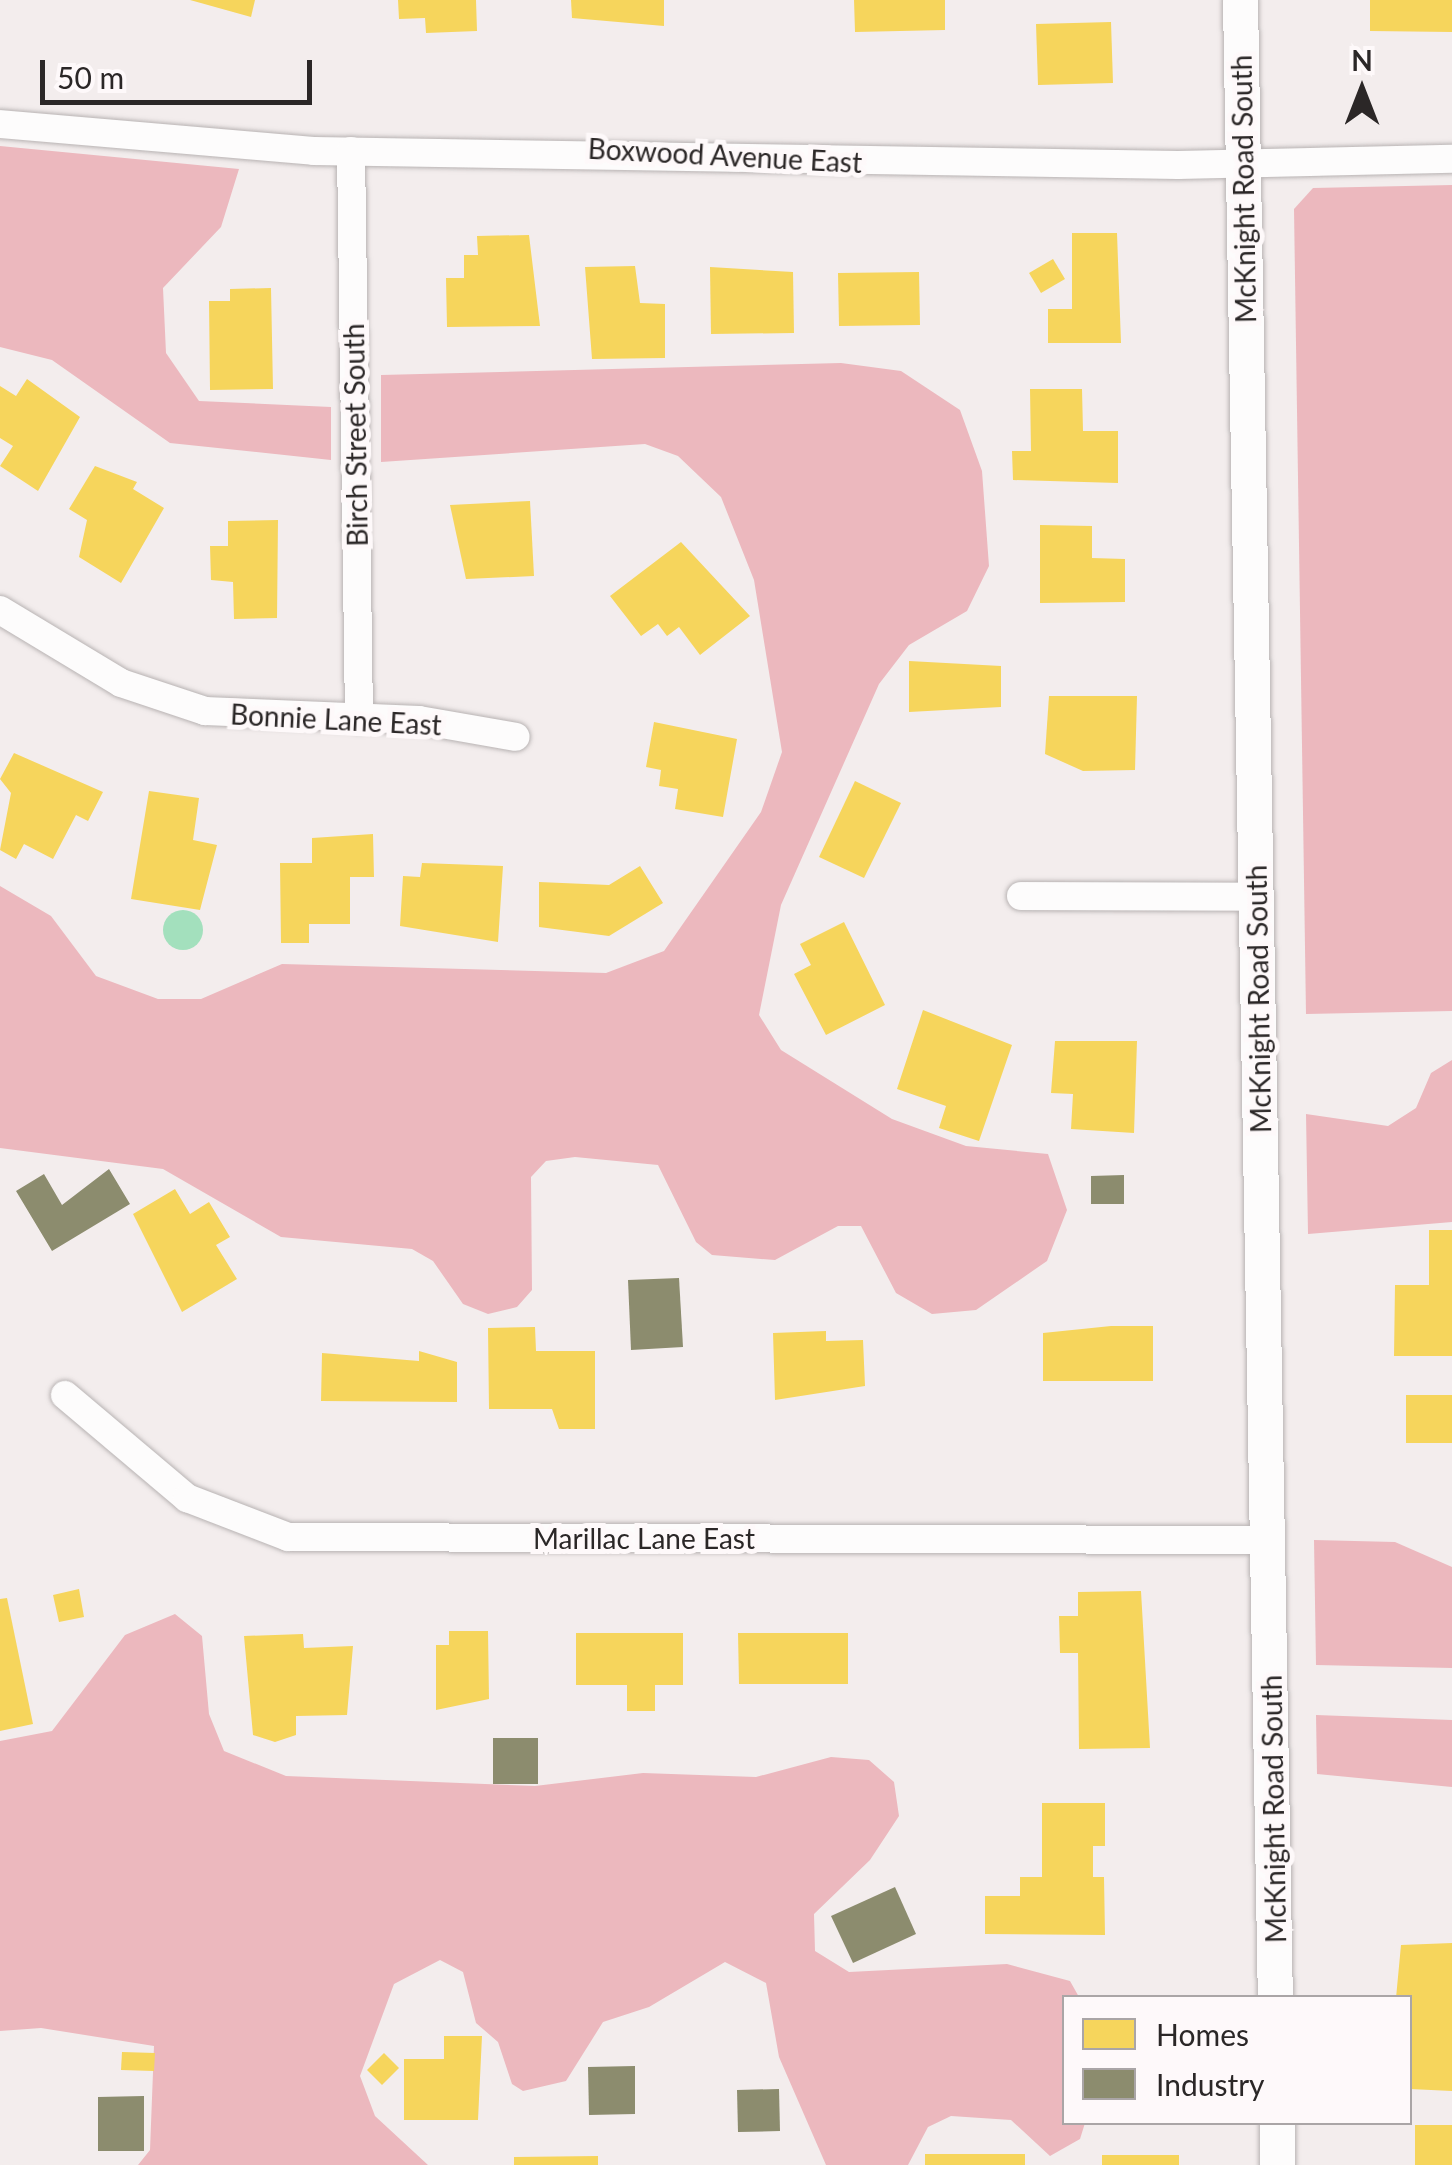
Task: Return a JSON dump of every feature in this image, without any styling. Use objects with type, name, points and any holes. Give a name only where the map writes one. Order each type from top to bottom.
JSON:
[{"type":"street","name":"McKnight Road South","points":[[1240,0],[1270,1540],[1275,1995]]},
{"type":"street","name":"Boxwood Avenue East","points":[[0,124],[351,151],[1242,164],[1452,159]]},
{"type":"street","name":"Birch Street South","points":[[351,151],[359,719]]},
{"type":"street","name":"Bonnie Lane East","points":[[0,610],[92,668],[170,701],[248,718],[359,719],[516,737]]},
{"type":"street","points":[[1021,896],[1256,898]]},
{"type":"street","name":"Marillac Lane East","points":[[65,1395],[187,1498],[288,1537],[1270,1540]]},
{"type":"street","points":[[1277,2125],[1277,2165]]},
{"type":"shaded area","points":[[0,146],[239,169],[221,227],[163,288],[166,353],[199,401],[331,407],[331,460],[170,443],[52,360],[0,347]]},
{"type":"shaded area","points":[[1452,185],[1452,1011],[1306,1014],[1294,209],[1313,188]]},
{"type":"shaded area","points":[[841,363],[901,371],[960,410],[982,471],[989,566],[967,611],[909,645],[879,684],[781,905],[759,1015],[781,1050],[892,1119],[966,1146],[1048,1154],[1067,1210],[1047,1261],[976,1310],[932,1314],[896,1293],[861,1226],[838,1226],[775,1260],[712,1255],[696,1242],[658,1165],[575,1157],[546,1161],[531,1177],[532,1290],[517,1307],[488,1314],[463,1304],[433,1261],[412,1249],[281,1237],[163,1169],[0,1148],[0,886],[51,916],[96,976],[158,999],[201,999],[282,964],[606,973],[664,951],[761,812],[782,752],[754,580],[721,497],[678,456],[645,444],[381,462],[381,375]]},
{"type":"shaded area","points":[[183,910],[197,916],[203,930],[197,944],[183,950],[169,944],[163,930],[169,916]]},
{"type":"shaded area","points":[[1452,1060],[1452,1222],[1308,1234],[1306,1114],[1388,1126],[1416,1108],[1431,1073]]},
{"type":"shaded area","points":[[1314,1540],[1395,1542],[1452,1567],[1452,1668],[1316,1665]]},
{"type":"shaded area","points":[[175,1614],[202,1636],[209,1714],[224,1751],[286,1776],[535,1786],[643,1773],[756,1777],[831,1757],[869,1760],[894,1782],[899,1816],[870,1860],[814,1914],[815,1951],[849,1972],[1007,1964],[1070,1981],[1078,1995],[1062,1995],[1062,2125],[1084,2125],[1080,2139],[1050,2156],[1011,2120],[951,2116],[928,2127],[908,2165],[826,2165],[779,2057],[766,1983],[725,1962],[649,2007],[603,2022],[566,2081],[523,2091],[512,2084],[498,2042],[476,2023],[463,1972],[440,1960],[394,1984],[360,2076],[375,2116],[428,2165],[138,2165],[150,2150],[154,2046],[41,2028],[0,2031],[0,1741],[52,1731],[125,1635]]},
{"type":"shaded area","points":[[1316,1715],[1452,1720],[1452,1787],[1317,1774]]},
{"type":"building: Homes","points":[[190,0],[255,0],[251,17]]},
{"type":"building: Homes","points":[[398,0],[476,0],[477,31],[426,33],[425,18],[399,19]]},
{"type":"building: Homes","points":[[571,0],[664,0],[664,26],[572,18]]},
{"type":"building: Homes","points":[[854,0],[945,0],[945,30],[855,32]]},
{"type":"building: Homes","points":[[1370,0],[1452,0],[1452,32],[1370,31]]},
{"type":"building: Homes","points":[[1111,22],[1113,83],[1038,85],[1036,24]]},
{"type":"building: Homes","points":[[1072,233],[1117,233],[1121,343],[1048,343],[1048,309],[1072,309]]},
{"type":"building: Homes","points":[[529,235],[540,326],[447,327],[446,278],[464,278],[464,255],[478,255],[477,236]]},
{"type":"building: Homes","points":[[1053,259],[1065,279],[1041,293],[1029,273]]},
{"type":"building: Homes","points":[[635,266],[640,303],[665,304],[665,358],[592,359],[585,267]]},
{"type":"building: Homes","points":[[710,267],[793,272],[794,333],[711,334]]},
{"type":"building: Homes","points":[[919,272],[920,325],[839,326],[838,273]]},
{"type":"building: Homes","points":[[271,288],[273,389],[210,390],[209,301],[230,301],[230,289]]},
{"type":"building: Homes","points":[[27,379],[80,417],[38,491],[0,466],[13,446],[0,438],[0,386],[16,396]]},
{"type":"building: Homes","points":[[1030,389],[1082,389],[1083,431],[1118,431],[1118,483],[1013,480],[1012,451],[1031,451]]},
{"type":"building: Homes","points":[[95,466],[137,482],[133,489],[164,508],[121,583],[79,557],[87,520],[69,509]]},
{"type":"building: Homes","points":[[530,501],[534,576],[466,579],[450,505]]},
{"type":"building: Homes","points":[[278,520],[277,618],[234,619],[233,582],[211,580],[210,546],[228,546],[228,521]]},
{"type":"building: Homes","points":[[1040,525],[1092,526],[1092,558],[1125,559],[1125,602],[1040,603]]},
{"type":"building: Homes","points":[[681,542],[750,616],[700,655],[679,627],[667,636],[658,624],[641,636],[610,596]]},
{"type":"building: Homes","points":[[909,661],[1001,666],[1001,707],[909,712]]},
{"type":"building: Homes","points":[[1049,696],[1137,696],[1135,770],[1083,771],[1045,754]]},
{"type":"building: Homes","points":[[654,722],[737,739],[723,817],[675,809],[678,789],[659,786],[661,770],[646,767]]},
{"type":"building: Homes","points":[[14,753],[103,792],[88,821],[76,815],[53,859],[24,844],[16,859],[0,850],[11,793],[0,779]]},
{"type":"building: Homes","points":[[855,781],[901,803],[864,878],[819,857]]},
{"type":"building: Homes","points":[[149,791],[199,798],[193,840],[217,845],[200,910],[131,899]]},
{"type":"building: Homes","points":[[373,834],[374,877],[350,877],[350,924],[309,924],[309,943],[281,943],[280,863],[312,863],[312,838]]},
{"type":"building: Homes","points":[[422,863],[503,866],[498,942],[400,926],[403,876],[420,877]]},
{"type":"building: Homes","points":[[640,866],[663,903],[609,936],[539,927],[539,882],[609,885]]},
{"type":"building: Homes","points":[[844,922],[885,1005],[826,1035],[794,974],[811,965],[800,944]]},
{"type":"building: Homes","points":[[923,1010],[1012,1045],[979,1141],[939,1128],[946,1106],[897,1089]]},
{"type":"building: Homes","points":[[1055,1041],[1137,1041],[1134,1133],[1071,1129],[1073,1094],[1051,1093]]},
{"type":"building: Homes","points":[[175,1189],[190,1214],[209,1202],[230,1237],[216,1245],[237,1279],[182,1312],[133,1214]]},
{"type":"building: Homes","points":[[1429,1230],[1452,1230],[1452,1356],[1394,1356],[1395,1285],[1429,1285]]},
{"type":"building: Homes","points":[[1153,1326],[1153,1381],[1043,1381],[1043,1333]]},
{"type":"building: Homes","points":[[535,1327],[536,1351],[595,1351],[595,1429],[559,1429],[552,1409],[489,1409],[488,1328]]},
{"type":"building: Homes","points":[[826,1331],[826,1341],[863,1340],[865,1386],[775,1400],[773,1333]]},
{"type":"building: Homes","points":[[419,1351],[457,1362],[457,1402],[321,1401],[322,1353],[419,1361]]},
{"type":"building: Homes","points":[[1406,1395],[1452,1395],[1452,1443],[1406,1443]]},
{"type":"building: Homes","points":[[79,1589],[84,1617],[59,1622],[53,1595]]},
{"type":"building: Homes","points":[[1141,1591],[1150,1748],[1079,1749],[1078,1653],[1060,1653],[1059,1616],[1078,1616],[1078,1592]]},
{"type":"building: Homes","points":[[7,1598],[33,1724],[0,1731],[0,1599]]},
{"type":"building: Homes","points":[[449,1631],[488,1631],[489,1699],[436,1710],[436,1645],[449,1645]]},
{"type":"building: Homes","points":[[576,1633],[683,1633],[683,1685],[655,1685],[655,1711],[627,1711],[627,1685],[576,1685]]},
{"type":"building: Homes","points":[[738,1633],[848,1633],[848,1684],[739,1684]]},
{"type":"building: Homes","points":[[303,1634],[304,1648],[353,1646],[347,1715],[296,1716],[296,1735],[275,1742],[253,1735],[244,1636]]},
{"type":"building: Homes","points":[[1042,1803],[1105,1803],[1105,1846],[1093,1846],[1093,1877],[1104,1877],[1105,1935],[985,1934],[985,1896],[1020,1896],[1020,1877],[1042,1877]]},
{"type":"building: Homes","points":[[1452,1943],[1452,2091],[1412,2089],[1412,1995],[1396,1995],[1401,1945]]},
{"type":"building: Homes","points":[[444,2036],[482,2036],[478,2120],[404,2120],[404,2059],[444,2059]]},
{"type":"building: Homes","points":[[122,2052],[155,2053],[154,2071],[121,2070]]},
{"type":"building: Homes","points":[[384,2053],[399,2068],[382,2085],[367,2070]]},
{"type":"building: Homes","points":[[1415,2125],[1452,2125],[1452,2165],[1415,2165]]},
{"type":"building: Homes","points":[[925,2154],[1025,2154],[1025,2165],[925,2165]]},
{"type":"building: Homes","points":[[1102,2155],[1179,2155],[1179,2165],[1102,2165]]},
{"type":"building: Homes","points":[[598,2156],[598,2165],[514,2165],[514,2157]]},
{"type":"building: Industry","points":[[109,1169],[130,1204],[52,1251],[16,1191],[44,1174],[62,1205]]},
{"type":"building: Industry","points":[[1124,1175],[1124,1204],[1091,1204],[1091,1176]]},
{"type":"building: Industry","points":[[679,1278],[683,1347],[631,1350],[628,1280]]},
{"type":"building: Industry","points":[[493,1738],[538,1738],[538,1784],[493,1784]]},
{"type":"building: Industry","points":[[895,1887],[916,1934],[853,1963],[831,1916]]},
{"type":"building: Industry","points":[[635,2066],[635,2114],[589,2115],[588,2067]]},
{"type":"building: Industry","points":[[779,2089],[780,2131],[738,2132],[737,2090]]},
{"type":"building: Industry","points":[[144,2096],[144,2151],[98,2151],[98,2097]]}]
